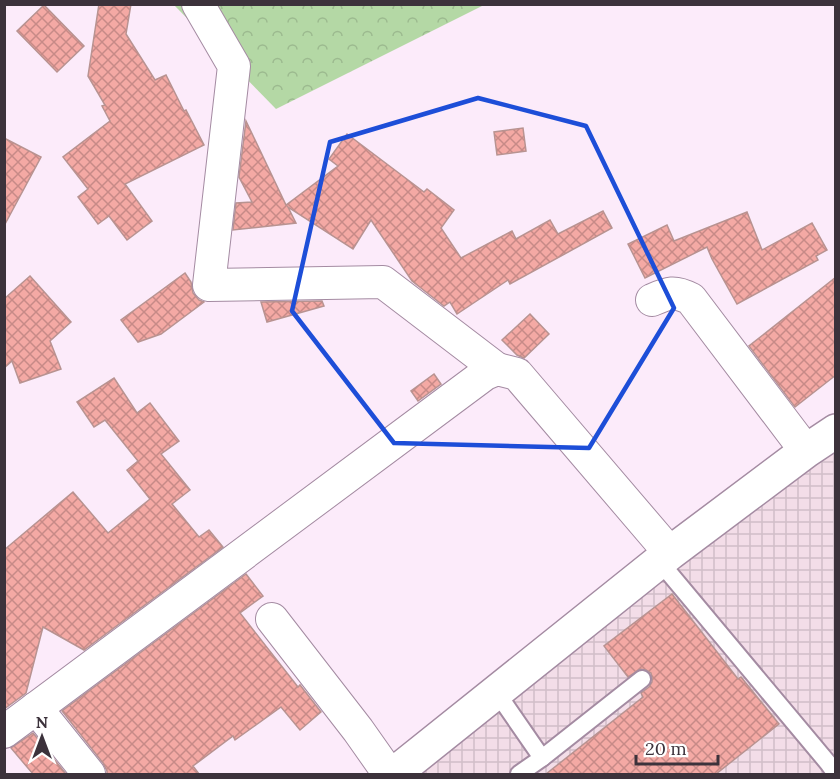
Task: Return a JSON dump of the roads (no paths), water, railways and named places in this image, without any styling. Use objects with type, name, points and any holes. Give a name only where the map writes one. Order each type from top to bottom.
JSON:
[{"type":"street","points":[[198,4],[234,66],[209,285],[383,282],[497,369],[517,374],[665,557]]},
{"type":"street","points":[[652,300],[667,294],[679,293],[691,299],[806,451]]},
{"type":"street","points":[[4,732],[485,374],[497,369]]},
{"type":"street","points":[[394,774],[665,557],[836,431]]},
{"type":"street","points":[[272,620],[358,730],[389,774]]},
{"type":"street","points":[[36,708],[89,774]]},
{"type":"lane","points":[[665,557],[833,765]]},
{"type":"lane","points":[[519,774],[642,679]]},
{"type":"lane","points":[[497,693],[542,758]]}]
